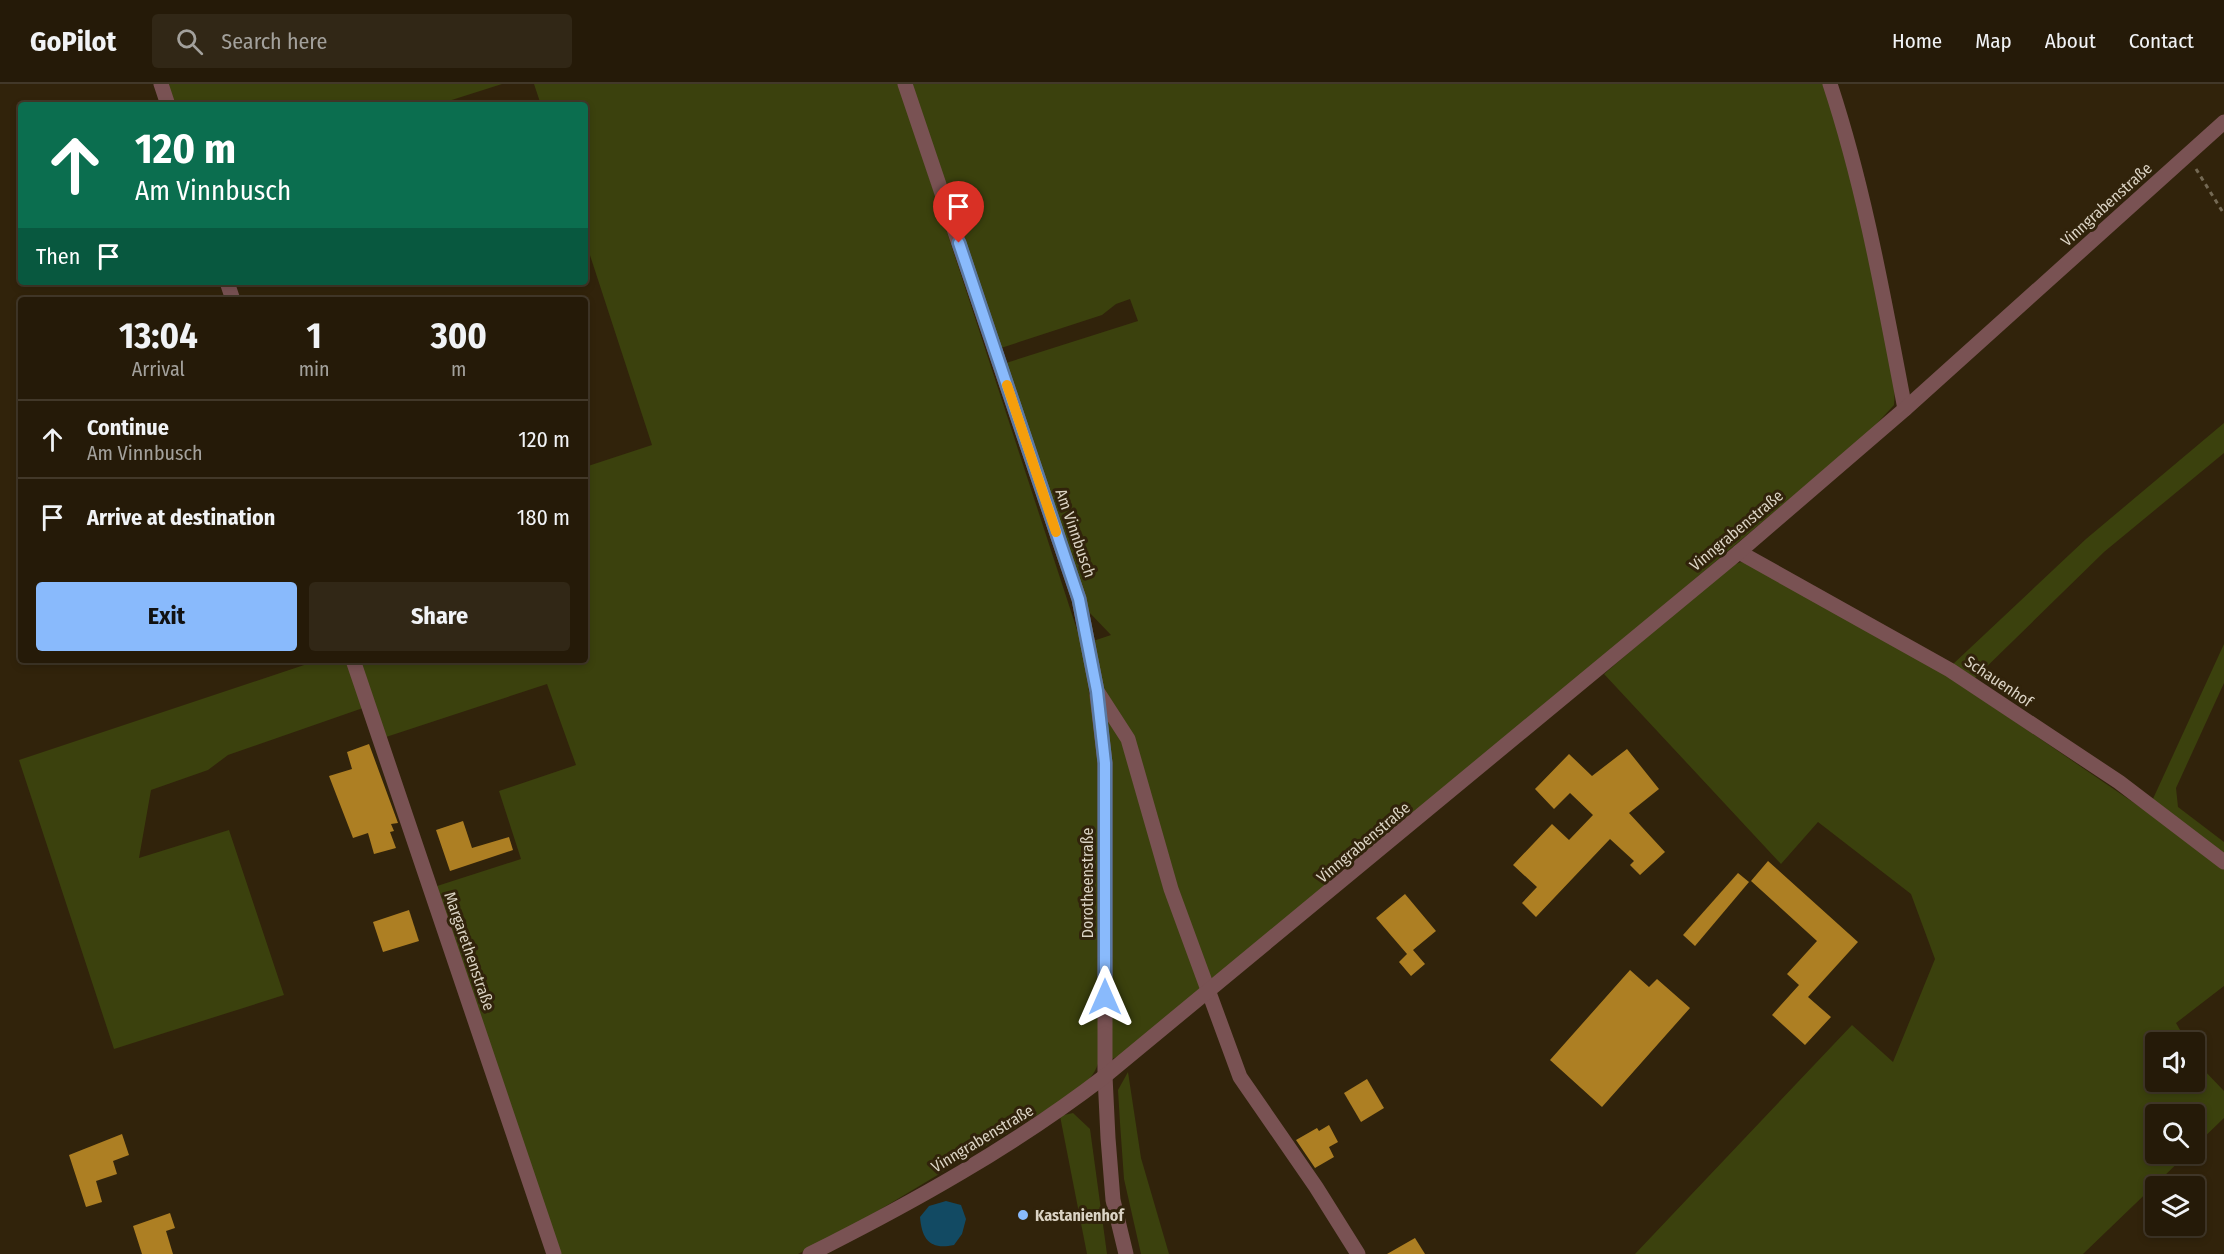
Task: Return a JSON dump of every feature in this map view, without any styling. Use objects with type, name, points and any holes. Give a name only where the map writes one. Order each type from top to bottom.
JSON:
[{"type":"street","points":[[161,84],[167,102]]},
{"type":"street","name":"Am Vinnbusch","points":[[905,84],[1079,599],[1097,691],[1128,738],[1171,889],[1208,993]]},
{"type":"street","points":[[1830,84],[1866,213],[1905,409]]},
{"type":"street","name":"Vinngrabenstraße","points":[[810,1254],[984,1159],[1053,1116],[1105,1076],[1739,552],[1905,409],[2224,122]]},
{"type":"street","name":"Schauenhof","points":[[1739,552],[1950,669],[2119,782],[2224,862]]},
{"type":"street","name":"Margarethenstraße","points":[[354,663],[554,1254]]},
{"type":"street","name":"Dorotheenstraße","points":[[1097,691],[1105,763],[1105,1076],[1113,1200],[1126,1254]]},
{"type":"street","points":[[1208,993],[1240,1077],[1316,1187],[1358,1254]]},
{"type":"path","points":[[2187,154],[2224,214]]},
{"type":"green space","points":[[168,84],[502,84],[445,102],[174,102]]},
{"type":"green space","points":[[534,84],[1824,84],[1848,166],[1868,249],[1888,342],[1895,392],[1894,405],[1871,430],[1345,875],[1123,1054],[1112,1059],[1112,812],[1105,717],[1093,641],[1111,635],[1087,610],[1006,363],[1138,321],[1130,299],[1116,304],[1102,315],[1001,348],[922,119],[911,122],[1082,645],[1100,764],[1099,1060],[1088,1080],[1056,1104],[846,1230],[798,1254],[558,1254],[434,887],[521,859],[499,791],[576,765],[547,684],[383,738],[358,663],[588,663],[588,466],[652,445],[588,249],[588,102],[540,102]]},
{"type":"green space","points":[[2224,423],[2224,453],[2104,552],[1973,680],[1952,665],[2086,539]]},
{"type":"green space","points":[[1741,562],[1753,565],[1945,674],[2143,809],[2224,869],[2224,986],[2176,1023],[2181,1032],[2145,1032],[2145,1092],[2205,1092],[2205,1071],[2224,1091],[2224,1118],[2205,1136],[2205,1104],[2145,1104],[2145,1164],[2177,1164],[2164,1176],[2145,1176],[2145,1194],[2083,1254],[1635,1254],[1852,1025],[1893,1062],[1935,959],[1911,894],[1818,822],[1781,864],[1604,674],[1728,567]]},
{"type":"green space","points":[[2224,644],[2224,683],[2176,788],[2178,807],[2224,842],[2224,857],[2152,801]]},
{"type":"green space","points":[[310,663],[349,663],[363,708],[228,755],[208,770],[151,790],[139,858],[229,830],[284,995],[114,1049],[19,760]]},
{"type":"green space","points":[[1128,1072],[1141,1158],[1169,1254],[1141,1254],[1124,1179],[1118,1090]]},
{"type":"green space","points":[[1073,1113],[1090,1129],[1107,1254],[1087,1254],[1060,1116]]},
{"type":"water","points":[[946,1201],[961,1205],[966,1219],[962,1234],[954,1245],[939,1246],[929,1242],[925,1237],[920,1217],[929,1206]]},
{"type":"building","points":[[369,744],[398,823],[391,824],[394,831],[390,832],[396,848],[374,854],[368,833],[353,838],[329,776],[352,769],[347,752]]},
{"type":"building","points":[[1627,749],[1659,789],[1629,813],[1665,852],[1640,875],[1630,865],[1634,861],[1610,839],[1536,917],[1522,903],[1537,887],[1513,865],[1552,824],[1569,840],[1593,815],[1570,793],[1554,809],[1535,789],[1569,754],[1592,776]]},
{"type":"building","points":[[463,821],[472,848],[509,837],[513,850],[450,871],[436,830]]},
{"type":"building","points":[[1768,861],[1858,942],[1808,997],[1831,1017],[1805,1045],[1772,1015],[1799,985],[1787,974],[1817,941],[1751,881]]},
{"type":"building","points":[[1738,873],[1749,882],[1695,946],[1683,935]]},
{"type":"building","points":[[1405,894],[1436,931],[1413,950],[1425,964],[1411,976],[1399,962],[1407,954],[1376,918]]},
{"type":"building","points":[[409,910],[419,941],[383,952],[373,922]]},
{"type":"building","points":[[1630,970],[1649,987],[1657,979],[1690,1008],[1602,1107],[1550,1060]]},
{"type":"building","points":[[1367,1079],[1384,1108],[1361,1122],[1344,1093]]},
{"type":"building","points":[[1329,1125],[1338,1142],[1329,1147],[1334,1157],[1315,1168],[1296,1140],[1317,1128],[1319,1131]]},
{"type":"building","points":[[122,1134],[129,1155],[113,1161],[117,1174],[96,1181],[102,1202],[86,1207],[69,1155]]},
{"type":"building","points":[[170,1213],[175,1228],[166,1231],[173,1254],[142,1254],[133,1226]]},
{"type":"building","points":[[1415,1238],[1425,1254],[1387,1254]]},
{"type":"slow traffic","points":[[1007,385],[1056,532]]},
{"type":"place","name":"Kastanienhof","points":[[1023,1215]]},
{"type":"route","points":[[959,243],[1079,599],[1081,619],[1097,691],[1105,763],[1105,997]]}]
